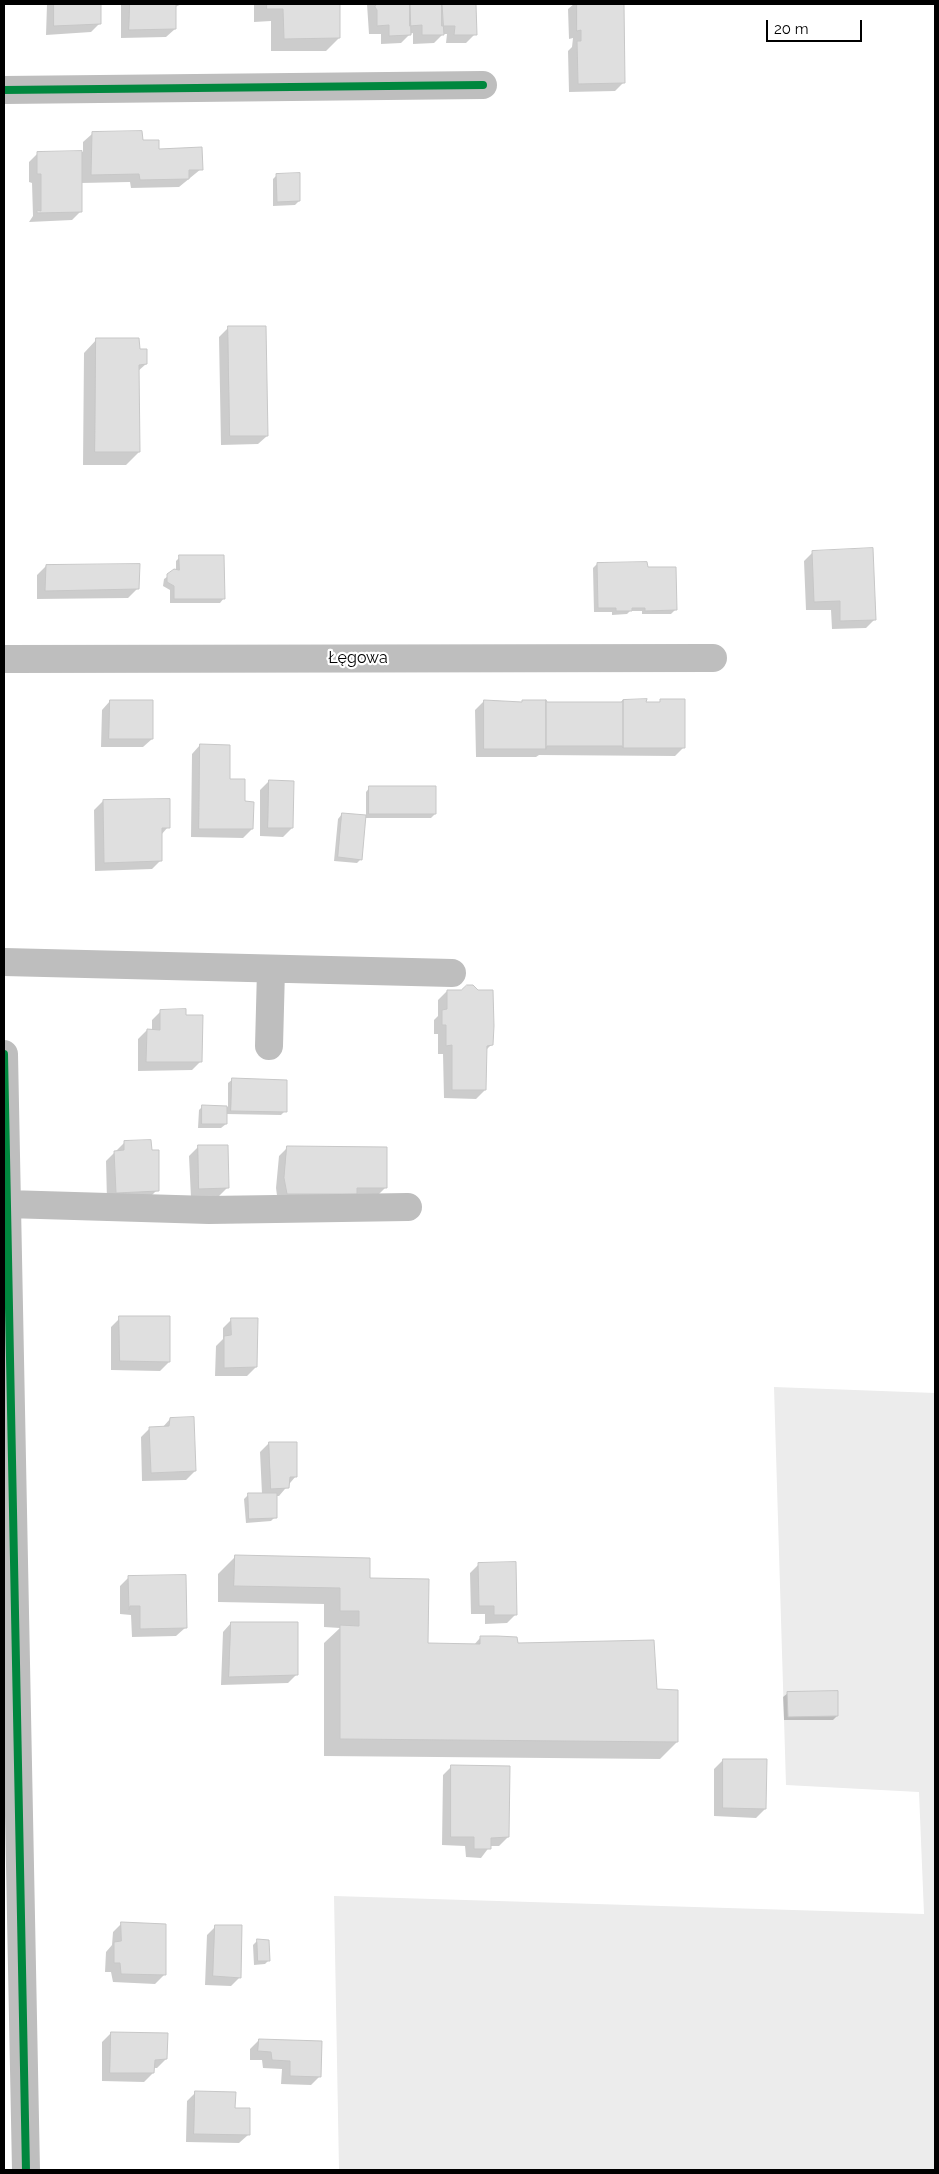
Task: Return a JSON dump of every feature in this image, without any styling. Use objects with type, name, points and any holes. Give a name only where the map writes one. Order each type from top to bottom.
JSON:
[{"type":"street","points":[[4,90],[483,84]]},
{"type":"street","name":"Łęgowa","points":[[4,660],[713,658]]},
{"type":"street","points":[[4,962],[452,973]]},
{"type":"street","points":[[269,1046],[271,970]]},
{"type":"street","points":[[4,1054],[7,1204],[12,1905],[26,2170]]},
{"type":"street","points":[[7,1204],[210,1210],[408,1207]]},
{"type":"shaded area","points":[[774,1387],[935,1393],[935,2170],[339,2170],[334,1896],[924,1914],[919,1792],[786,1785]]},
{"type":"building","points":[[54,4],[101,4],[101,24],[54,26]]},
{"type":"building","points":[[130,4],[176,4],[176,29],[129,30]]},
{"type":"building","points":[[267,4],[340,4],[340,38],[284,39],[283,9],[267,9]]},
{"type":"building","points":[[377,4],[410,4],[411,35],[389,36],[389,25],[377,26],[377,10],[375,7]]},
{"type":"building","points":[[410,4],[442,4],[444,35],[422,35],[422,25],[410,26]]},
{"type":"building","points":[[442,4],[476,4],[477,35],[454,35],[455,26],[442,26]]},
{"type":"building","points":[[577,4],[624,4],[625,83],[578,84],[577,41],[581,41],[581,30],[577,31]]},
{"type":"building","points":[[142,131],[143,140],[159,140],[159,149],[202,147],[203,170],[189,170],[189,179],[140,180],[139,174],[91,175],[92,132]]},
{"type":"building","points":[[82,151],[82,212],[37,213],[37,210],[41,211],[41,174],[37,174],[37,152]]},
{"type":"building","points":[[300,173],[300,201],[277,202],[276,174]]},
{"type":"building","points":[[228,326],[266,326],[268,436],[230,436]]},
{"type":"building","points":[[96,338],[139,338],[140,349],[147,349],[147,364],[139,365],[140,452],[95,452]]},
{"type":"building","points":[[873,548],[876,620],[840,621],[840,601],[814,602],[812,551]]},
{"type":"building","points":[[179,555],[224,555],[225,599],[174,599],[174,586],[167,582],[167,574],[174,569],[179,570]]},
{"type":"building","points":[[647,562],[648,567],[676,567],[677,610],[645,611],[645,608],[632,608],[632,611],[616,611],[616,608],[598,608],[597,563]]},
{"type":"building","points":[[140,564],[139,589],[45,591],[46,565]]},
{"type":"building","points":[[647,699],[646,702],[660,702],[660,699],[685,699],[685,748],[623,748],[623,700]]},
{"type":"building","points":[[110,700],[153,700],[153,739],[109,739]]},
{"type":"building","points":[[484,700],[522,702],[522,700],[546,700],[546,749],[484,749]]},
{"type":"building","points":[[546,700],[547,702],[622,702],[623,700],[623,748],[622,746],[547,746],[546,749]]},
{"type":"building","points":[[200,744],[230,745],[230,779],[245,779],[245,801],[254,802],[253,829],[199,829]]},
{"type":"building","points":[[269,780],[294,781],[293,828],[268,828]]},
{"type":"building","points":[[369,786],[436,786],[436,814],[369,814]]},
{"type":"building","points":[[170,799],[170,828],[162,828],[162,861],[104,863],[103,800]]},
{"type":"building","points":[[342,813],[366,815],[362,860],[338,857]]},
{"type":"building","points":[[467,985],[473,985],[478,990],[493,990],[493,1045],[487,1046],[486,1090],[452,1090],[452,1045],[446,1046],[446,1025],[442,1025],[442,1010],[447,1009],[447,990],[461,990]]},
{"type":"building","points":[[186,1009],[186,1015],[203,1015],[202,1062],[146,1062],[147,1029],[160,1030],[160,1010]]},
{"type":"building","points":[[232,1078],[287,1080],[287,1112],[231,1111]]},
{"type":"building","points":[[202,1105],[227,1106],[227,1124],[202,1124]]},
{"type":"building","points":[[151,1140],[152,1150],[159,1150],[159,1191],[116,1193],[114,1151],[124,1150],[124,1141]]},
{"type":"building","points":[[198,1145],[228,1145],[229,1188],[199,1189]]},
{"type":"building","points":[[287,1146],[387,1147],[387,1188],[357,1188],[357,1194],[287,1194],[284,1178]]},
{"type":"building","points":[[119,1316],[170,1316],[170,1362],[120,1361]]},
{"type":"building","points":[[231,1318],[258,1318],[257,1367],[224,1368],[224,1336],[231,1335]]},
{"type":"building","points":[[194,1417],[196,1471],[151,1473],[149,1427],[169,1426],[170,1418]]},
{"type":"building","points":[[269,1442],[297,1442],[297,1477],[290,1477],[289,1488],[271,1489]]},
{"type":"building","points":[[248,1493],[277,1493],[277,1518],[249,1519]]},
{"type":"building","points":[[235,1555],[370,1558],[370,1578],[429,1579],[428,1643],[480,1644],[480,1636],[517,1637],[518,1643],[654,1640],[657,1689],[678,1690],[678,1742],[340,1739],[340,1625],[359,1626],[359,1611],[340,1611],[340,1588],[234,1586]]},
{"type":"building","points":[[516,1562],[517,1615],[494,1615],[494,1606],[479,1606],[478,1563]]},
{"type":"building","points":[[186,1575],[187,1628],[140,1629],[140,1606],[130,1606],[129,1610],[128,1576]]},
{"type":"building","points":[[231,1622],[298,1622],[298,1675],[229,1677]]},
{"type":"building","points":[[838,1691],[838,1716],[788,1717],[787,1692]]},
{"type":"building","points":[[723,1759],[767,1759],[766,1809],[723,1808]]},
{"type":"building","points":[[451,1765],[510,1766],[509,1837],[491,1838],[491,1849],[474,1849],[474,1837],[451,1837]]},
{"type":"building","points":[[121,1922],[166,1924],[166,1975],[121,1974],[120,1963],[114,1963],[114,1942],[121,1941]]},
{"type":"building","points":[[215,1925],[242,1925],[241,1978],[213,1976]]},
{"type":"building","points":[[257,1939],[269,1940],[270,1961],[258,1961]]},
{"type":"building","points":[[111,2032],[168,2033],[167,2059],[155,2060],[154,2073],[110,2073]]},
{"type":"building","points":[[259,2039],[322,2041],[321,2077],[290,2076],[290,2061],[272,2060],[271,2052],[258,2051]]},
{"type":"building","points":[[195,2091],[236,2092],[235,2108],[250,2108],[250,2135],[194,2134]]},
{"type":"cycle path","points":[[4,90],[483,85]]},
{"type":"cycle path","points":[[4,1054],[26,2170]]}]
